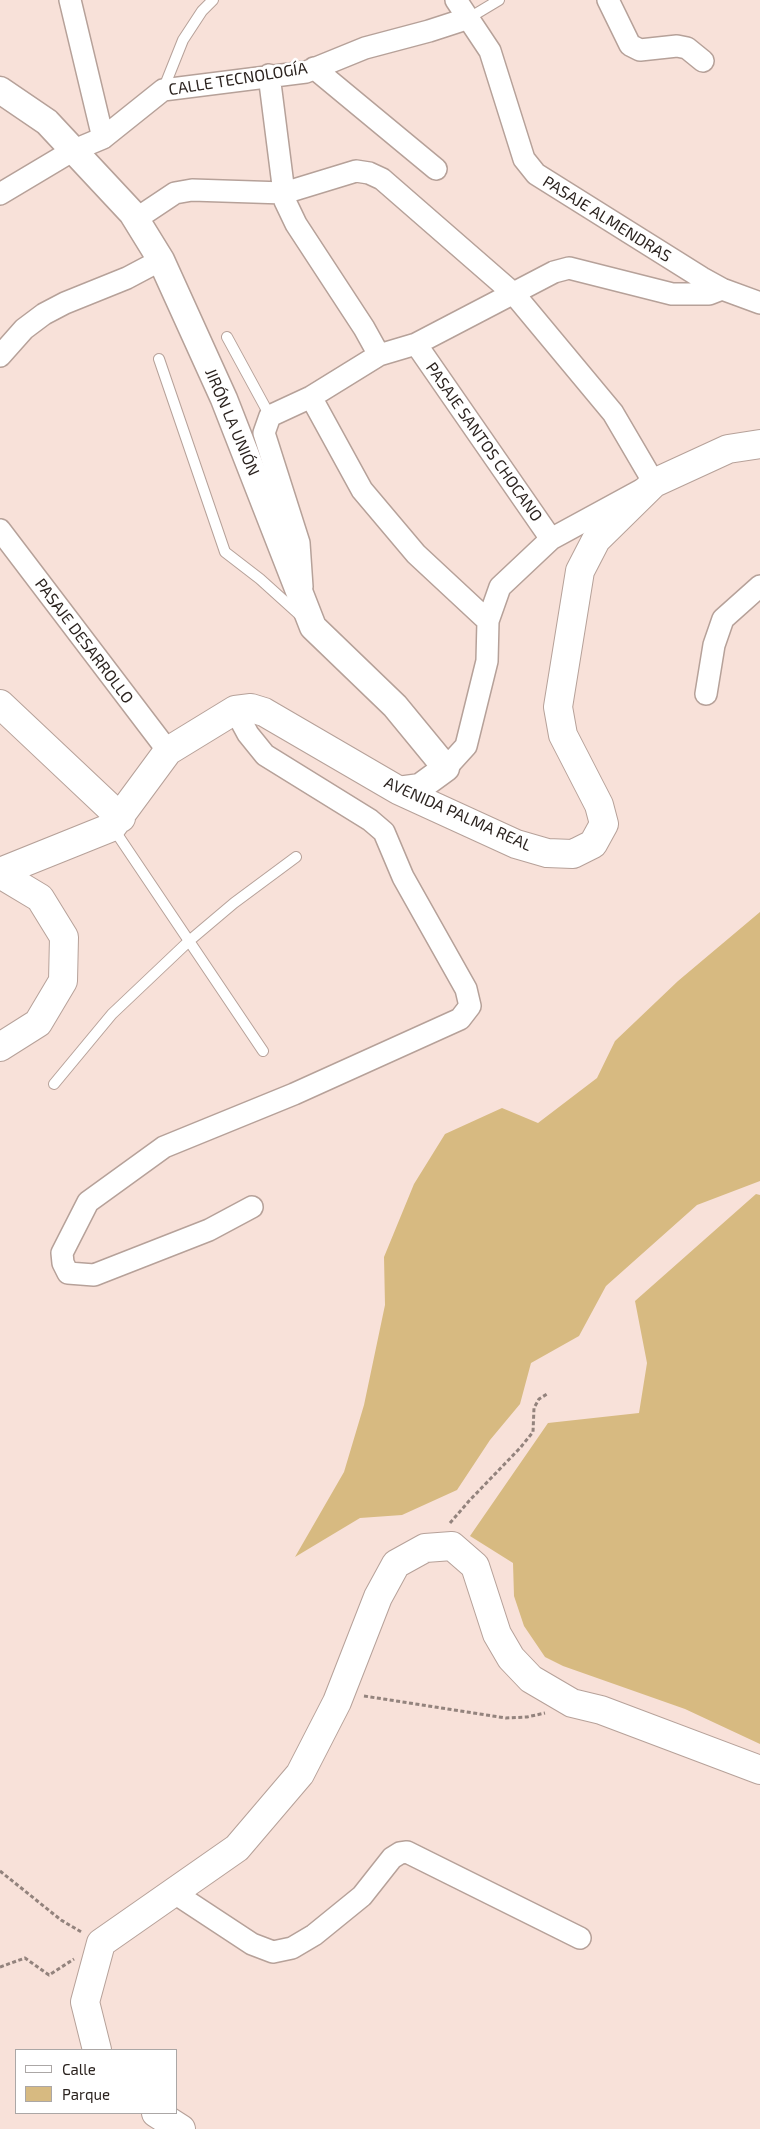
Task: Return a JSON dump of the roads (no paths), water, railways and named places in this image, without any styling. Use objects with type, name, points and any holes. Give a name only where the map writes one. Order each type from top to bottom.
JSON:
[{"type":"main road","name":"AVENIDA PALMA REAL","points":[[235,710],[251,708],[264,712],[398,790],[516,844],[547,853],[573,854],[593,844],[604,824],[599,805],[563,735],[558,707],[580,571],[596,540],[654,483],[728,449],[760,444]]},
{"type":"main road","points":[[0,704],[117,823]]},
{"type":"main road","points":[[0,873],[117,823],[168,751],[235,710]]},
{"type":"main road","points":[[0,873],[40,898],[64,937],[63,981],[38,1023],[0,1047]]},
{"type":"main road","points":[[97,2049],[85,2002],[101,1943],[237,1848],[300,1774],[341,1693],[378,1597],[396,1564],[425,1548],[452,1546],[475,1566],[497,1634],[511,1658],[531,1679],[572,1703],[601,1710],[760,1770]]},
{"type":"main road","points":[[158,2114],[181,2129]]},
{"type":"street","points":[[70,0],[103,138]]},
{"type":"street","name":"PASAJE ALMENDRAS","points":[[456,0],[490,51],[524,159],[536,174],[722,289],[760,303]]},
{"type":"street","points":[[608,0],[630,45],[640,50],[677,46],[687,48],[703,60]]},
{"type":"street","name":"CALLE TECNOLOGÍA","points":[[0,194],[72,151],[103,138],[163,90],[269,75],[306,72],[365,48],[429,32],[469,18]]},
{"type":"street","points":[[314,68],[436,169]]},
{"type":"street","points":[[269,75],[285,201],[296,224],[364,328],[379,356]]},
{"type":"street","name":"JIRÓN LA UNIÓN","points":[[0,90],[47,122],[136,219],[161,260],[224,399],[313,627],[395,706],[446,768]]},
{"type":"street","points":[[136,219],[175,193],[192,190],[284,193],[356,171],[369,173],[382,180],[514,294],[613,413],[654,483],[552,539],[500,587],[488,621],[487,661],[466,746],[446,768],[420,787],[398,790]]},
{"type":"street","points":[[0,356],[24,329],[44,314],[65,303],[127,278],[161,260]]},
{"type":"street","points":[[303,599],[299,543],[264,433],[270,416],[311,397],[379,356],[416,344],[554,272],[569,268],[672,294],[709,294],[722,289]]},
{"type":"street","name":"PASAJE SANTOS CHOCANO","points":[[416,344],[552,539]]},
{"type":"street","points":[[311,397],[362,490],[416,554],[488,621]]},
{"type":"street","name":"PASAJE DESARROLLO","points":[[0,530],[168,751]]},
{"type":"street","points":[[706,694],[714,645],[724,619],[760,586]]},
{"type":"street","points":[[235,710],[248,734],[265,755],[370,820],[384,832],[403,877],[466,989],[470,1006],[460,1019],[294,1094],[164,1147],[88,1202],[62,1253],[63,1263],[68,1273],[94,1275],[209,1230],[252,1207]]},
{"type":"street","points":[[174,1892],[252,1944],[273,1952],[292,1948],[314,1935],[362,1896],[392,1858],[400,1853],[407,1852],[580,1938]]},
{"type":"lane","points":[[163,90],[183,40],[202,11],[213,0]]},
{"type":"lane","points":[[469,18],[499,0]]},
{"type":"lane","points":[[227,337],[270,416]]},
{"type":"lane","points":[[159,359],[225,552],[260,579],[313,627]]},
{"type":"lane","points":[[117,823],[189,941],[263,1052]]},
{"type":"lane","points":[[54,1084],[112,1014],[189,941],[234,903],[296,857]]}]
